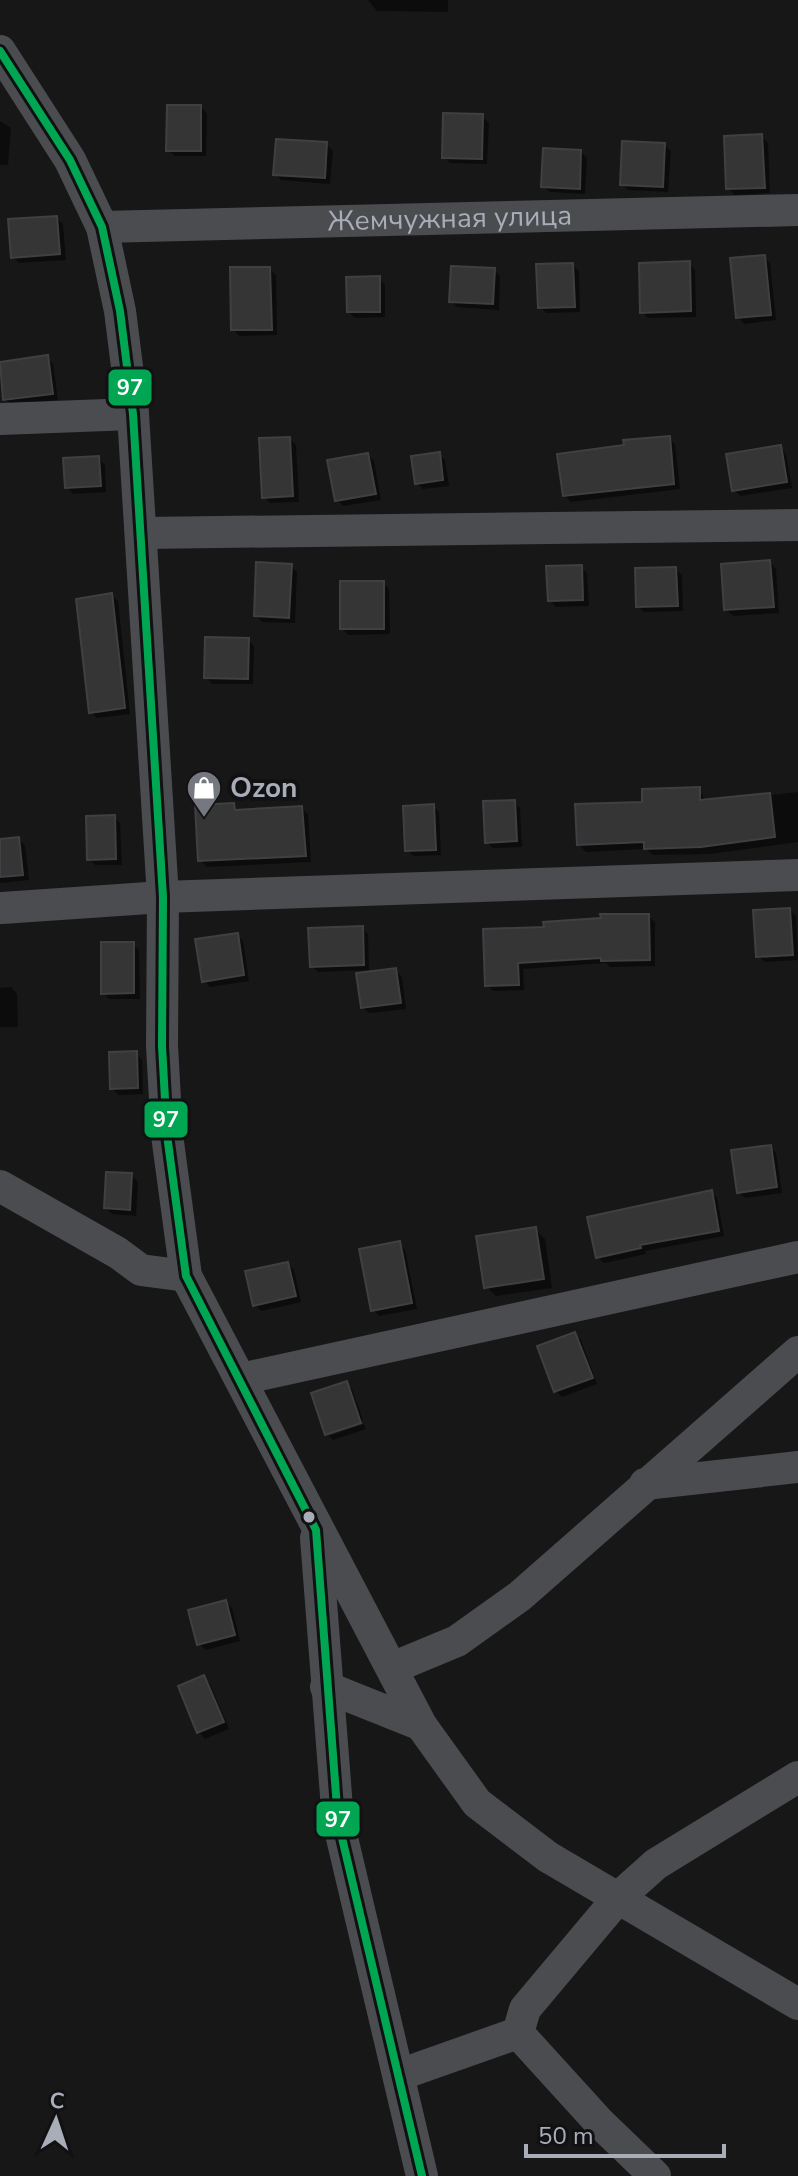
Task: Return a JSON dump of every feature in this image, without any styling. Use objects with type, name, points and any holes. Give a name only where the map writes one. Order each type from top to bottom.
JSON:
[{"type":"street","points":[[0,51],[70,160],[102,227],[120,311],[133,414],[142,533],[163,897],[162,1046],[167,1135],[186,1276],[316,1530],[421,1725],[477,1803],[548,1857],[798,2004]]},
{"type":"street","name":"Жемчужная улица","points":[[102,227],[798,210]]},
{"type":"street","points":[[0,419],[133,414]]},
{"type":"street","points":[[142,533],[798,525]]},
{"type":"street","points":[[2,908],[163,897],[798,875]]},
{"type":"street","points":[[0,1186],[118,1253],[141,1270],[186,1276]]},
{"type":"street","points":[[241,1379],[798,1257]]},
{"type":"street","points":[[392,1668],[457,1641],[520,1596],[798,1352]]},
{"type":"street","points":[[645,1484],[798,1467]]},
{"type":"street","points":[[316,1530],[338,1821],[422,2176]]},
{"type":"street","points":[[326,1687],[421,1725]]},
{"type":"street","points":[[518,2033],[525,2009],[619,1897],[656,1864],[798,1777]]},
{"type":"street","points":[[399,2075],[518,2033]]},
{"type":"street","points":[[518,2033],[599,2122],[655,2176]]},
{"type":"building","points":[[167,105],[201,105],[201,151],[166,151]]},
{"type":"building","points":[[443,113],[483,114],[482,159],[442,158]]},
{"type":"building","points":[[762,134],[765,188],[726,189],[724,136]]},
{"type":"building","points":[[276,139],[327,142],[325,178],[273,175]]},
{"type":"building","points":[[622,141],[665,143],[663,187],[620,185]]},
{"type":"building","points":[[543,148],[581,150],[580,189],[541,187]]},
{"type":"building","points":[[57,216],[60,254],[11,258],[8,219]]},
{"type":"building","points":[[765,255],[771,315],[736,318],[730,258]]},
{"type":"building","points":[[690,261],[691,311],[640,313],[639,263]]},
{"type":"building","points":[[573,263],[575,307],[538,308],[536,264]]},
{"type":"building","points":[[451,266],[495,268],[493,304],[449,302]]},
{"type":"building","points":[[230,267],[270,267],[272,330],[231,330]]},
{"type":"building","points":[[380,276],[380,312],[347,312],[346,277]]},
{"type":"building","points":[[48,355],[53,394],[3,400],[0,362]]},
{"type":"building","points":[[670,436],[674,484],[563,496],[557,454],[624,445],[623,440]]},
{"type":"building","points":[[290,437],[293,496],[262,498],[259,438]]},
{"type":"building","points":[[781,445],[787,482],[732,491],[726,454]]},
{"type":"building","points":[[440,452],[443,480],[415,484],[411,456]]},
{"type":"building","points":[[368,453],[376,494],[335,501],[327,460]]},
{"type":"building","points":[[99,456],[101,486],[65,488],[63,458]]},
{"type":"building","points":[[770,560],[774,607],[724,610],[721,564]]},
{"type":"building","points":[[256,562],[292,564],[289,618],[254,616]]},
{"type":"building","points":[[582,565],[583,600],[548,601],[546,566]]},
{"type":"building","points":[[676,567],[678,606],[636,607],[635,568]]},
{"type":"building","points":[[340,581],[384,581],[384,629],[340,629]]},
{"type":"building","points":[[112,593],[125,708],[89,713],[76,599]]},
{"type":"building","points":[[205,637],[249,638],[248,679],[204,678]]},
{"type":"building","points":[[700,787],[700,800],[770,793],[775,837],[701,847],[644,849],[644,842],[577,845],[575,804],[642,802],[642,789]]},
{"type":"building","points":[[515,800],[517,841],[485,843],[483,801]]},
{"type":"building","points":[[234,803],[235,810],[302,806],[306,856],[198,861],[195,805]]},
{"type":"building","points":[[434,804],[436,850],[405,851],[403,806]]},
{"type":"building","points":[[115,815],[116,859],[87,860],[86,816]]},
{"type":"building","points":[[19,837],[23,875],[0,877],[0,839]]},
{"type":"building","points":[[790,908],[793,955],[756,957],[753,910]]},
{"type":"building","points":[[600,914],[649,914],[650,960],[601,961],[601,958],[518,963],[519,985],[485,986],[483,929],[544,927],[543,922],[601,918]]},
{"type":"building","points":[[363,926],[364,965],[310,967],[308,928]]},
{"type":"building","points":[[238,933],[244,975],[202,982],[195,939]]},
{"type":"building","points":[[101,942],[134,942],[134,993],[101,994]]},
{"type":"building","points":[[396,968],[401,1003],[361,1008],[356,973]]},
{"type":"building","points":[[137,1051],[138,1088],[110,1089],[109,1052]]},
{"type":"building","points":[[771,1145],[777,1187],[737,1193],[731,1150]]},
{"type":"building","points":[[106,1172],[132,1173],[130,1210],[104,1208]]},
{"type":"building","points":[[712,1190],[719,1231],[640,1245],[641,1248],[596,1258],[587,1217]]},
{"type":"building","points":[[536,1227],[544,1279],[484,1288],[476,1236]]},
{"type":"building","points":[[400,1241],[412,1303],[371,1311],[359,1249]]},
{"type":"building","points":[[288,1262],[296,1296],[253,1306],[245,1271]]},
{"type":"building","points":[[575,1332],[593,1378],[554,1392],[537,1346]]},
{"type":"building","points":[[347,1381],[361,1423],[325,1435],[311,1393]]},
{"type":"building","points":[[226,1600],[235,1635],[197,1645],[188,1610]]},
{"type":"building","points":[[204,1675],[224,1722],[197,1733],[178,1686]]},
{"type":"transit line","name":"97","points":[[0,51],[70,160],[102,227],[120,311],[133,414],[163,897],[162,1046],[167,1135],[186,1276],[316,1530],[338,1821],[422,2176]]},
{"type":"place","name":"Ozon","points":[[204,819]]}]
